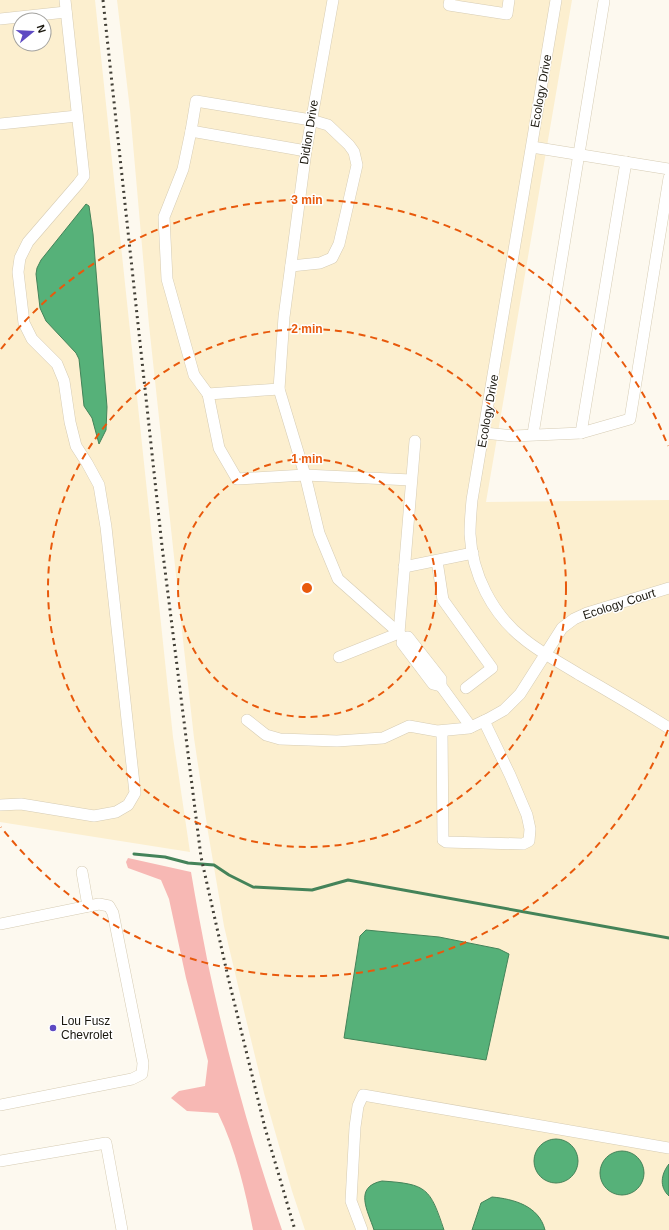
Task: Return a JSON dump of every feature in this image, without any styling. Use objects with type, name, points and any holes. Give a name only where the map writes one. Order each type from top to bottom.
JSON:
[{"type":"street","points":[[0,805],[21,804],[94,816],[116,812],[128,805],[135,793],[106,527],[98,485],[87,463],[76,446],[70,422],[64,381],[57,364],[32,339],[24,323],[18,272],[20,258],[28,242],[84,176],[65,0]]},
{"type":"street","name":"Didion Drive","points":[[279,389],[284,317],[306,151],[334,0]]},
{"type":"street","points":[[450,0],[449,5],[507,14],[509,0]]},
{"type":"street","name":"Ecology Drive","points":[[556,0],[472,500],[470,534],[478,574],[486,592],[497,610],[524,638],[545,654],[669,728]]},
{"type":"street","points":[[533,434],[604,1]]},
{"type":"street","points":[[0,19],[66,12]]},
{"type":"street","points":[[291,266],[320,263],[332,258],[339,244],[356,165],[354,152],[350,145],[328,125],[311,120],[196,101],[183,169],[164,217],[166,279],[194,374],[208,394],[219,448],[237,480],[305,475],[411,480]]},
{"type":"street","points":[[0,124],[77,116]]},
{"type":"street","points":[[191,131],[306,151]]},
{"type":"street","points":[[532,147],[669,169]]},
{"type":"street","points":[[581,433],[626,162]]},
{"type":"street","points":[[484,432],[514,436],[581,433],[630,419],[669,178]]},
{"type":"street","points":[[208,394],[279,389],[305,475],[319,533],[338,579],[401,635]]},
{"type":"street","points":[[415,441],[404,567],[401,635],[402,643],[433,684],[441,686],[471,727]]},
{"type":"street","points":[[404,567],[473,553]]},
{"type":"street","points":[[437,561],[443,600],[492,668],[466,688]]},
{"type":"street","name":"Ecology Court","points":[[247,720],[266,735],[280,739],[337,741],[384,738],[409,726],[442,731],[471,727],[504,710],[520,694],[562,628],[574,618],[665,589]]},
{"type":"street","points":[[339,657],[401,635]]},
{"type":"street","points":[[442,731],[443,840],[446,842],[523,844],[529,841],[530,829],[527,815],[484,721]]},
{"type":"street","points":[[82,872],[88,906]]},
{"type":"street","points":[[0,924],[99,904],[109,906],[113,913],[143,1062],[142,1074],[132,1079],[0,1105]]},
{"type":"street","points":[[362,1230],[351,1201],[355,1126],[358,1106],[363,1095],[669,1148]]},
{"type":"street","points":[[0,1162],[106,1143],[122,1230]]},
{"type":"shaded area","points":[[0,0],[95,0],[173,737],[190,852],[0,822]]},
{"type":"shaded area","points":[[117,0],[572,0],[486,502],[669,500],[669,1230],[305,1230],[292,1191],[264,1093],[244,1011],[224,926],[208,832],[194,738],[183,640],[149,325],[130,110]]},
{"type":"shaded area","points":[[86,204],[89,206],[93,234],[107,407],[106,430],[99,444],[92,418],[84,406],[79,359],[76,353],[46,321],[40,308],[36,274],[41,260]]},
{"type":"shaded area","points":[[128,858],[191,872],[215,998],[232,1065],[260,1164],[282,1230],[253,1230],[235,1156],[218,1113],[187,1111],[171,1098],[179,1091],[205,1086],[208,1061],[186,978],[169,899],[161,880],[128,868],[126,862]]},
{"type":"shaded area","points":[[366,930],[439,937],[499,949],[509,954],[486,1060],[344,1038],[360,936]]},
{"type":"shaded area","points":[[552,1139],[560,1139],[572,1145],[578,1157],[578,1165],[572,1177],[560,1183],[552,1183],[540,1177],[534,1165],[534,1157],[540,1145]]},
{"type":"shaded area","points":[[618,1151],[626,1151],[638,1157],[644,1169],[644,1177],[638,1189],[626,1195],[618,1195],[606,1189],[600,1177],[600,1169],[606,1157]]},
{"type":"shaded area","points":[[669,1164],[669,1196],[662,1185],[662,1180],[664,1172]]},
{"type":"shaded area","points":[[382,1181],[409,1184],[425,1191],[435,1205],[444,1230],[374,1230],[366,1208],[365,1194],[373,1184]]},
{"type":"shaded area","points":[[492,1197],[517,1202],[524,1205],[537,1215],[545,1230],[472,1230],[481,1203]]},
{"type":"waterway","points":[[134,854],[165,857],[188,863],[214,865],[229,875],[253,887],[312,890],[348,880],[669,938]]},
{"type":"railway","points":[[103,0],[162,546],[201,857],[228,977],[265,1128],[295,1230]]},
{"type":"place","name":"Lou Fusz Chevrolet","points":[[53,1028]]}]
